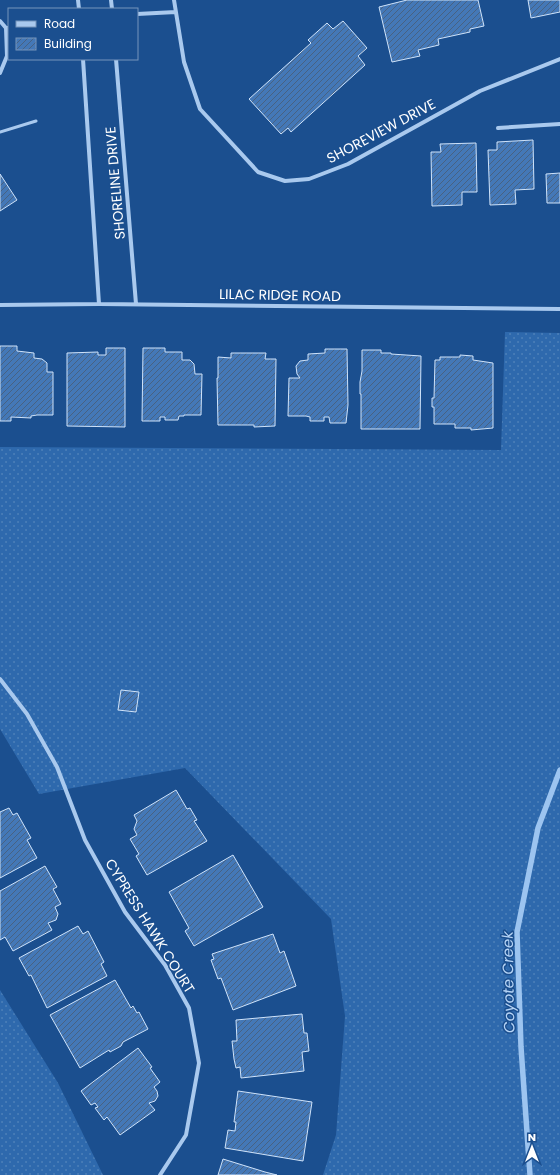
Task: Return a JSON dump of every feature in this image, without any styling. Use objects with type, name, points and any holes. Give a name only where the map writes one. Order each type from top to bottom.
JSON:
[{"type":"street","name":"SHOREVIEW DRIVE","points":[[174,0],[184,62],[200,109],[258,172],[285,181],[310,179],[348,164],[480,91],[560,59]]},
{"type":"street","points":[[138,14],[176,12]]},
{"type":"street","points":[[0,21],[7,28],[7,56],[0,73]]},
{"type":"street","name":"SHORELINE DRIVE","points":[[83,60],[99,304]]},
{"type":"street","name":"SHORELINE DRIVE","points":[[116,60],[136,304]]},
{"type":"street","points":[[498,128],[560,124]]},
{"type":"street","name":"LILAC RIDGE ROAD","points":[[0,305],[136,304],[560,309]]},
{"type":"street","name":"CYPRESS HAWK COURT","points":[[0,679],[27,714],[57,767],[85,840],[125,912],[165,965],[189,1008],[199,1063],[186,1135],[160,1175]]},
{"type":"lane","points":[[0,132],[36,121]]},
{"type":"shaded area","points":[[505,332],[560,333],[560,1175],[323,1175],[336,1135],[345,1016],[331,919],[185,768],[39,794],[0,729],[0,447],[501,450]]},
{"type":"shaded area","points":[[0,990],[58,1083],[103,1175],[0,1175]]},
{"type":"building","points":[[407,0],[478,0],[484,26],[470,29],[470,32],[438,39],[439,45],[418,50],[420,56],[392,62],[379,7]]},
{"type":"building","points":[[528,0],[560,0],[560,12],[531,18]]},
{"type":"building","points":[[343,21],[367,48],[358,56],[365,65],[291,132],[288,128],[281,134],[249,99],[311,43],[308,40],[327,23],[333,29]]},
{"type":"building","points":[[533,140],[534,189],[515,190],[516,204],[490,205],[488,150],[497,150],[497,142]]},
{"type":"building","points":[[476,143],[477,192],[462,192],[462,205],[432,206],[431,152],[441,152],[440,144]]},
{"type":"building","points":[[560,173],[560,203],[547,203],[546,174]]},
{"type":"building","points":[[0,174],[17,200],[0,211]]},
{"type":"building","points":[[0,346],[17,346],[17,351],[34,353],[34,358],[42,359],[47,363],[47,372],[53,372],[53,415],[37,415],[31,416],[31,418],[11,417],[11,421],[0,421]]},
{"type":"building","points":[[106,348],[125,348],[125,427],[67,426],[67,353],[98,352],[98,355],[106,355]]},
{"type":"building","points":[[143,348],[165,348],[165,352],[182,352],[182,360],[190,360],[194,364],[195,374],[202,374],[201,415],[179,416],[178,420],[165,420],[165,417],[160,417],[160,421],[142,421]]},
{"type":"building","points":[[325,349],[347,349],[348,405],[346,423],[330,423],[329,417],[324,417],[324,421],[310,421],[310,417],[306,416],[288,416],[289,378],[300,378],[297,374],[296,366],[300,361],[308,360],[308,354],[325,353]]},
{"type":"building","points":[[362,350],[381,350],[381,353],[421,356],[420,429],[361,429],[360,382],[362,371]]},
{"type":"building","points":[[231,353],[266,353],[265,359],[276,359],[275,426],[254,427],[254,425],[218,425],[218,357],[231,358]]},
{"type":"building","points":[[460,355],[473,356],[473,360],[493,363],[493,428],[471,430],[471,428],[455,428],[455,424],[434,424],[434,407],[432,407],[432,398],[434,398],[435,360],[440,360],[440,357],[460,357]]},
{"type":"building","points":[[121,690],[139,692],[136,712],[118,710]]},
{"type":"building","points":[[176,790],[187,809],[190,808],[197,820],[194,821],[207,841],[147,875],[136,856],[139,854],[130,839],[137,835],[134,829],[137,821],[134,815]]},
{"type":"building","points":[[9,808],[13,815],[17,813],[31,838],[27,840],[37,858],[0,878],[0,812]]},
{"type":"building","points":[[233,855],[263,907],[194,946],[185,931],[189,928],[169,892]]},
{"type":"building","points":[[45,866],[57,887],[53,889],[61,904],[55,907],[58,914],[56,920],[48,923],[52,930],[13,951],[5,937],[0,940],[0,891]]},
{"type":"building","points":[[78,926],[83,934],[88,931],[104,962],[101,964],[107,976],[47,1008],[31,975],[29,976],[19,958]]},
{"type":"building","points":[[273,934],[280,953],[284,951],[296,986],[233,1010],[221,978],[218,979],[211,960],[214,959],[212,954]]},
{"type":"building","points":[[115,980],[131,1008],[133,1006],[137,1013],[139,1012],[148,1029],[123,1042],[121,1046],[110,1052],[109,1050],[80,1068],[50,1015]]},
{"type":"building","points":[[302,1014],[304,1033],[307,1033],[309,1051],[302,1052],[304,1071],[241,1078],[240,1067],[236,1068],[232,1041],[237,1041],[236,1020]]},
{"type":"building","points":[[138,1048],[152,1067],[150,1068],[160,1082],[154,1087],[158,1096],[155,1101],[149,1103],[155,1110],[120,1135],[107,1117],[104,1120],[95,1108],[98,1107],[95,1103],[91,1105],[81,1091]]},
{"type":"building","points":[[238,1091],[312,1102],[303,1161],[225,1148],[228,1130],[235,1131],[236,1122],[234,1122]]},
{"type":"building","points":[[223,1159],[265,1172],[277,1175],[218,1175]]},
{"type":"waterway","name":"Coyote Creek","points":[[530,1175],[521,1047],[517,932],[538,828],[560,770]]}]
